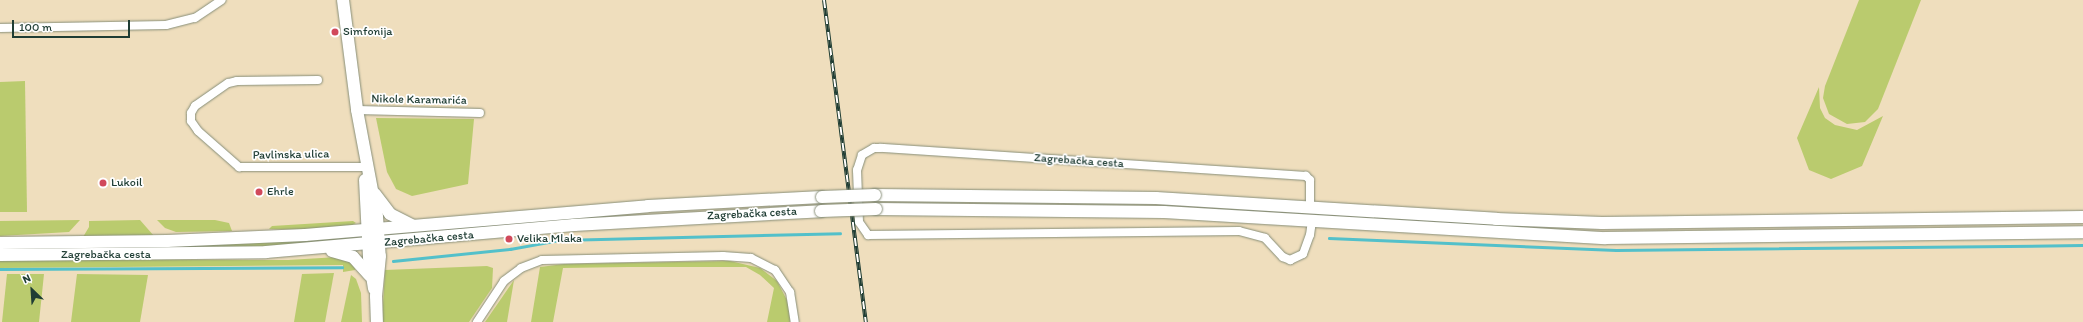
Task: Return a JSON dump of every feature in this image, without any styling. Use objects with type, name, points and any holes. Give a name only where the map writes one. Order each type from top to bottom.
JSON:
[{"type":"main road","points":[[343,0],[357,110],[367,167],[374,244],[377,322]]},
{"type":"main road","points":[[367,167],[373,189],[373,230]]},
{"type":"main road","points":[[373,189],[390,214],[415,226]]},
{"type":"main road","name":"Zagrebačka cesta","points":[[0,243],[235,239],[373,230],[648,206],[875,195],[1105,196],[1310,206],[1529,221],[1680,224],[2083,217]]},
{"type":"main road","name":"Zagrebačka cesta","points":[[0,256],[162,255],[326,248],[651,219],[876,209],[1102,210],[1605,238],[2083,232]]},
{"type":"main road","points":[[374,244],[370,276],[376,296]]},
{"type":"main road","points":[[326,248],[353,257],[370,276]]},
{"type":"street","points":[[0,28],[166,25],[195,18],[222,0]]},
{"type":"street","name":"Pavlinska ulica","points":[[318,80],[237,80],[228,83],[195,106],[190,113],[191,121],[198,131],[239,167],[367,167]]},
{"type":"street","name":"Nikole Karamarića","points":[[357,110],[480,113]]},
{"type":"street","name":"Zagrebačka cesta","points":[[1310,206],[1310,180],[1306,176],[880,148],[874,148],[862,155],[857,170],[859,222],[864,233],[872,236],[1240,231],[1265,238],[1283,257],[1290,260],[1303,254],[1309,240],[1312,221]]},
{"type":"street","points":[[476,322],[504,281],[521,268],[542,260],[723,256],[751,258],[775,270],[790,292],[795,322]]},
{"type":"green space","points":[[1859,0],[1921,0],[1878,109],[1865,122],[1847,124],[1829,114],[1823,98],[1825,86]]},
{"type":"green space","points":[[25,81],[27,212],[0,212],[0,82]]},
{"type":"green space","points":[[1819,87],[1820,108],[1825,118],[1835,125],[1857,130],[1883,116],[1862,166],[1831,179],[1809,170],[1797,138]]},
{"type":"green space","points":[[376,118],[474,119],[468,184],[412,196],[396,189],[387,172]]},
{"type":"green space","points":[[80,220],[69,232],[0,236],[0,221]]},
{"type":"green space","points":[[140,220],[154,236],[83,237],[89,227],[89,221]]},
{"type":"green space","points":[[157,220],[215,220],[229,223],[232,231],[176,232],[165,228]]},
{"type":"green space","points":[[353,221],[356,223],[352,225],[304,230],[269,229],[272,226]]},
{"type":"green space","points":[[353,236],[353,238],[272,247],[0,252],[0,247]]},
{"type":"green space","points":[[338,257],[354,262],[355,270],[343,272],[343,265],[0,268],[0,259],[288,260]]},
{"type":"green space","points":[[730,261],[760,268],[777,281],[789,304],[790,322],[767,322],[774,288],[760,275],[746,267],[628,267],[563,268],[553,322],[531,322],[540,267],[564,264]]},
{"type":"green space","points":[[487,266],[493,268],[492,288],[469,322],[382,322],[385,270]]},
{"type":"green space","points":[[334,273],[325,322],[294,322],[302,274]]},
{"type":"green space","points":[[7,274],[44,274],[39,322],[2,322]]},
{"type":"green space","points":[[77,274],[148,275],[140,322],[71,322]]},
{"type":"green space","points":[[351,275],[356,279],[361,293],[362,322],[341,322]]},
{"type":"green space","points":[[514,280],[507,322],[485,322]]},
{"type":"waterway","points":[[393,261],[510,249],[560,240],[840,233]]},
{"type":"waterway","points":[[1329,238],[1616,250],[2083,245]]},
{"type":"waterway","points":[[0,269],[342,267]]},
{"type":"railway","points":[[824,0],[866,322]]},
{"type":"place","name":"Simfonija","points":[[335,32]]},
{"type":"place","name":"Lukoil","points":[[103,183]]},
{"type":"place","name":"Ehrle","points":[[259,192]]},
{"type":"place","name":"Velika Mlaka","points":[[509,239]]}]
